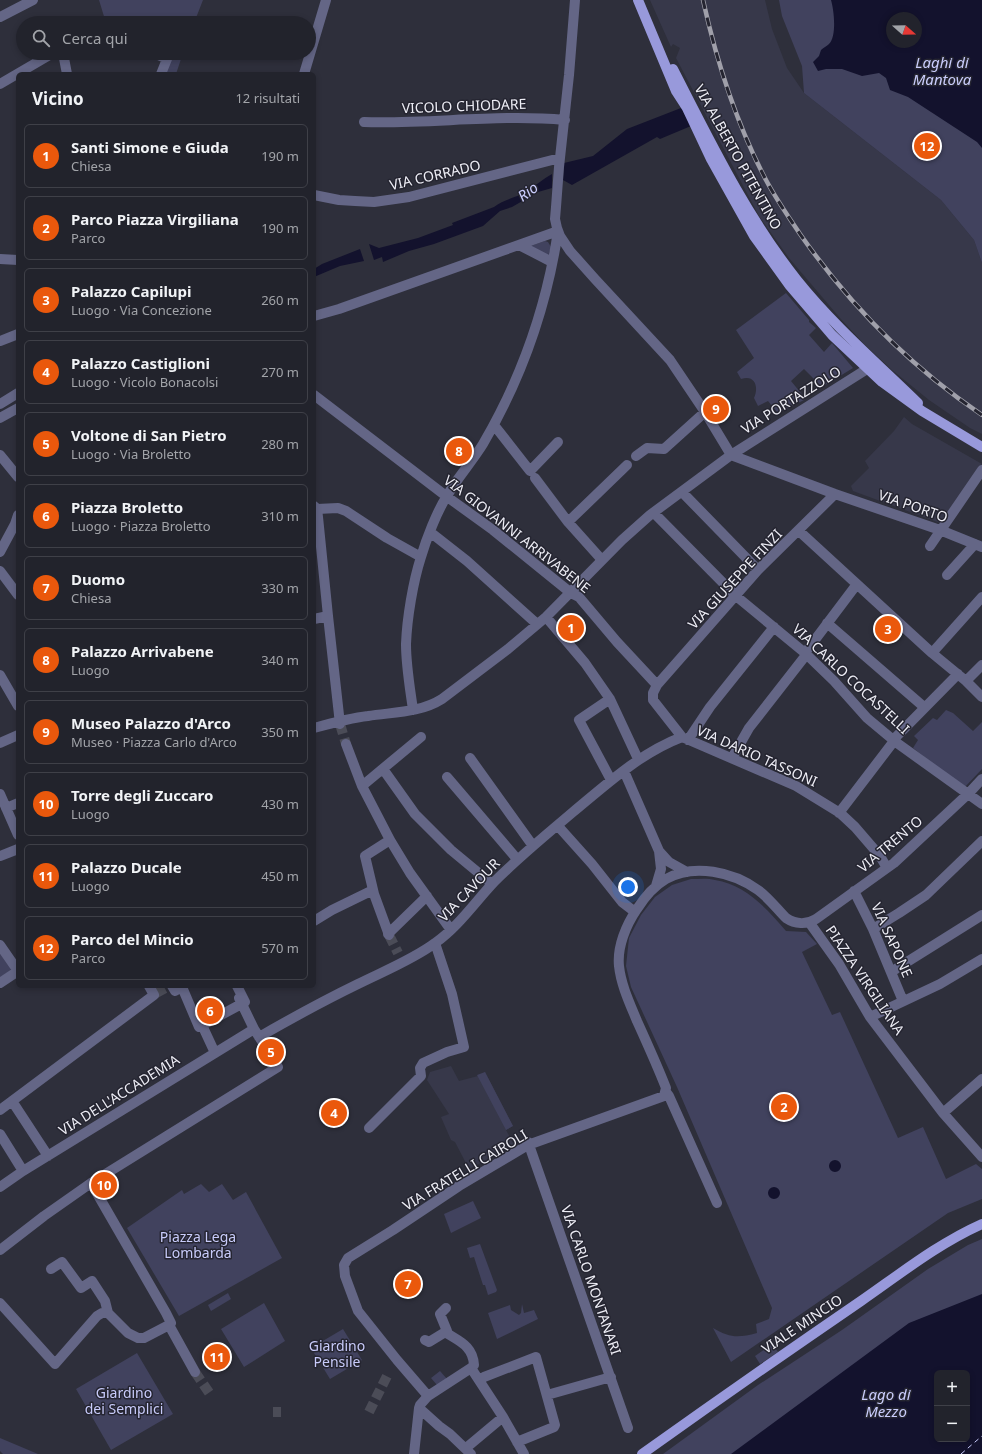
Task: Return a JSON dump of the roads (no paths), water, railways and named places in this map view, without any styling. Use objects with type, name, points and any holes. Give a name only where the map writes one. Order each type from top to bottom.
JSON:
[{"type":"main road","name":"VIA ALBERTO PITENTINO","points":[[638,0],[653,32],[667,56],[689,107],[761,230],[818,306],[842,331],[935,418]]},
{"type":"main road","name":"VIA ALBERTO PITENTINO","points":[[700,127],[711,159],[754,236],[790,286],[832,335],[867,369],[895,392],[982,447]]},
{"type":"main road","name":"VIALE MINCIO","points":[[642,1454],[760,1369],[926,1256],[955,1238],[982,1224]]},
{"type":"street","points":[[0,17],[33,0]]},
{"type":"street","points":[[316,34],[326,0]]},
{"type":"street","points":[[413,710],[406,642],[412,596],[421,557],[446,496],[482,446],[512,388],[540,314],[552,265],[558,231],[556,219],[557,188],[565,120],[575,0]]},
{"type":"street","points":[[21,72],[41,60]]},
{"type":"street","points":[[65,60],[68,72]]},
{"type":"street","points":[[162,72],[167,60]]},
{"type":"street","points":[[305,72],[308,60]]},
{"type":"street","points":[[0,84],[16,75]]},
{"type":"street","name":"VICOLO CHIODARE","points":[[364,122],[384,123],[517,117],[565,120]]},
{"type":"street","name":"VIA CORRADO","points":[[316,195],[355,202],[374,202],[409,197],[559,163]]},
{"type":"street","points":[[316,315],[339,309],[558,231]]},
{"type":"street","points":[[558,231],[570,251],[670,360],[705,412],[731,455]]},
{"type":"street","points":[[517,246],[552,265]]},
{"type":"street","points":[[0,259],[16,260]]},
{"type":"street","points":[[0,341],[16,335]]},
{"type":"street","name":"VIA ALBERTO PITENTINO","points":[[867,369],[879,372],[895,386],[908,393]]},
{"type":"street","name":"VIA PORTAZZOLO","points":[[316,728],[413,710],[435,704],[508,650],[546,617],[622,540],[654,513],[731,455],[867,369]]},
{"type":"street","points":[[0,404],[14,395]]},
{"type":"street","name":"VIA GIOVANNI ARRIVABENE","points":[[316,397],[446,496],[494,530],[571,593],[579,597],[617,642],[658,685]]},
{"type":"street","points":[[0,418],[16,409]]},
{"type":"street","points":[[636,456],[647,448],[664,449],[705,412]]},
{"type":"street","points":[[494,425],[568,522],[602,560]]},
{"type":"street","points":[[532,474],[558,442]]},
{"type":"street","points":[[0,455],[16,475]]},
{"type":"street","name":"VIA PORTO","points":[[731,455],[835,494],[940,530],[980,546]]},
{"type":"street","points":[[568,522],[627,466]]},
{"type":"street","points":[[930,546],[982,470]]},
{"type":"street","points":[[682,492],[758,570]]},
{"type":"street","name":"VIA GIUSEPPE FINZI","points":[[658,685],[758,570],[835,494]]},
{"type":"street","points":[[316,507],[338,508],[346,511],[387,538],[421,557]]},
{"type":"street","name":"VIA CARLO COCASTELLI","points":[[654,513],[736,596],[806,654],[834,681],[868,718],[893,740],[969,793],[982,804]]},
{"type":"street","points":[[316,515],[340,722]]},
{"type":"street","points":[[0,552],[16,519]]},
{"type":"street","points":[[799,531],[932,652],[962,677],[982,697]]},
{"type":"street","points":[[430,532],[484,576],[537,624]]},
{"type":"street","points":[[947,575],[980,546]]},
{"type":"street","points":[[0,571],[16,592]]},
{"type":"street","points":[[733,756],[749,728],[806,654],[827,623],[857,584]]},
{"type":"street","points":[[932,652],[982,597]]},
{"type":"street","points":[[316,619],[328,616]]},
{"type":"street","points":[[546,617],[585,663],[610,699],[638,759]]},
{"type":"street","points":[[827,623],[924,707]]},
{"type":"street","points":[[658,685],[653,692],[653,700],[687,738],[774,627]]},
{"type":"street","points":[[841,810],[893,740],[924,707],[962,677],[982,665]]},
{"type":"street","points":[[0,675],[16,703]]},
{"type":"street","points":[[610,699],[578,720],[611,780]]},
{"type":"street","points":[[0,743],[16,736]]},
{"type":"street","points":[[362,786],[421,737]]},
{"type":"street","name":"VIA DARIO TASSONI","points":[[687,738],[733,756],[796,786],[841,810],[880,856],[887,868]]},
{"type":"street","name":"VIA CAVOUR","points":[[257,1033],[330,998],[399,958],[435,943],[451,930],[492,884],[517,859],[611,780],[638,759],[653,750],[687,738]]},
{"type":"street","points":[[346,744],[362,786],[390,840],[410,873],[451,930]]},
{"type":"street","points":[[470,758],[533,846]]},
{"type":"street","points":[[383,769],[414,814],[451,850],[492,884]]},
{"type":"street","points":[[624,771],[659,851],[661,868],[656,887]]},
{"type":"street","points":[[447,777],[517,859]]},
{"type":"street","name":"VIA TRENTO","points":[[809,922],[894,863],[982,779]]},
{"type":"street","points":[[0,794],[16,830]]},
{"type":"street","points":[[6,808],[16,804]]},
{"type":"street","points":[[558,826],[622,902],[635,912]]},
{"type":"street","points":[[390,840],[365,856],[374,892],[389,934],[427,896]]},
{"type":"street","points":[[872,929],[899,914],[926,895],[982,841]]},
{"type":"street","points":[[0,856],[16,850]]},
{"type":"street","points":[[659,851],[669,862],[687,872]]},
{"type":"street","name":"PIAZZA VIRGILIANA","points":[[717,1204],[669,1096],[665,1093],[662,1080],[629,1001],[619,966],[624,936],[628,923],[643,900],[656,887],[669,878],[687,872],[702,871],[729,875],[758,890],[790,921],[800,923],[809,922],[838,964],[870,1017],[943,1113],[982,1157]]},
{"type":"street","name":"VIA SAPONE","points":[[854,891],[903,1001]]},
{"type":"street","points":[[316,920],[332,910],[374,892]]},
{"type":"street","points":[[891,972],[982,915]]},
{"type":"street","points":[[369,1128],[421,1076],[420,1068],[423,1063],[447,1052],[464,1047],[452,994],[435,943]]},
{"type":"street","points":[[0,945],[16,968]]},
{"type":"street","points":[[870,1017],[940,984],[982,959]]},
{"type":"street","points":[[0,983],[16,972]]},
{"type":"street","points":[[173,988],[175,991],[182,988],[199,1027],[245,1002],[238,988]]},
{"type":"street","points":[[0,1250],[44,1216],[91,1183],[278,1067],[241,1004],[235,988]]},
{"type":"street","points":[[0,1110],[153,992]]},
{"type":"street","points":[[202,1025],[215,1053]]},
{"type":"street","name":"VIA DELL'ACCADEMIA","points":[[0,1187],[23,1170],[215,1053],[257,1033]]},
{"type":"street","points":[[943,1113],[982,1079]]},
{"type":"street","name":"VIA FRATELLI CAIROLI","points":[[428,1396],[396,1360],[358,1311],[345,1277],[344,1265],[348,1258],[389,1233],[459,1186],[528,1144],[657,1099],[665,1093]]},
{"type":"street","points":[[12,1101],[48,1156]]},
{"type":"street","points":[[0,1134],[23,1170]]},
{"type":"street","name":"VIA CARLO MONTANARI","points":[[528,1144],[628,1428]]},
{"type":"street","points":[[91,1183],[166,1313],[171,1323],[169,1325],[195,1372]]},
{"type":"street","points":[[51,1269],[62,1262],[82,1288],[92,1281],[105,1301],[108,1313],[128,1333],[141,1339],[150,1336],[169,1325]]},
{"type":"street","points":[[0,1304],[55,1364],[97,1316],[102,1313],[108,1313]]},
{"type":"street","points":[[414,1454],[419,1406],[428,1396],[474,1365],[466,1345],[447,1332],[440,1314],[446,1308]]},
{"type":"street","points":[[425,1340],[429,1342],[447,1332]]},
{"type":"street","points":[[483,1378],[536,1357],[555,1424],[554,1426],[517,1442]]},
{"type":"street","points":[[470,1368],[483,1378],[503,1418],[524,1454]]},
{"type":"street","points":[[547,1395],[611,1377]]},
{"type":"street","points":[[419,1406],[438,1426],[450,1434],[468,1451],[503,1418]]},
{"type":"water","name":"Laghi di Mantova","points":[[831,0],[982,0],[982,148],[977,142],[908,97],[890,90],[886,78],[879,73],[862,76],[842,69],[826,69],[818,71],[813,62],[819,56],[821,50],[832,40],[834,16]]},
{"type":"water","name":"Rio","points":[[681,108],[691,126],[660,139],[657,137],[572,185],[563,180],[564,163],[593,156],[627,129]]},
{"type":"water","name":"Rio","points":[[552,174],[552,188],[538,192],[512,207],[500,211],[483,226],[434,244],[409,251],[383,262],[382,257],[374,260],[369,244],[379,248],[418,238],[453,225],[452,223],[494,207],[529,190]]},
{"type":"water","points":[[360,249],[364,261],[340,266],[316,276],[316,268]]},
{"type":"water","points":[[833,1160],[837,1160],[841,1166],[837,1172],[833,1172],[829,1168],[829,1164]]},
{"type":"water","points":[[772,1187],[776,1187],[780,1193],[776,1199],[772,1199],[768,1195],[768,1191]]},
{"type":"water","name":"Lago di Mezzo","points":[[982,1294],[982,1454],[731,1454],[909,1323]]},
{"type":"tunnel","points":[[340,724],[346,744]]},
{"type":"tunnel","points":[[389,935],[398,953]]},
{"type":"tunnel","points":[[156,993],[165,988]]},
{"type":"tunnel","points":[[195,1372],[210,1394]]},
{"type":"tunnel","points":[[369,1412],[387,1376]]},
{"type":"tunnel","points":[[273,1412],[281,1412]]},
{"type":"railway","points":[[703,0],[721,70],[745,137],[770,187],[800,234],[839,285],[883,333],[930,376],[982,415]]},
{"type":"place","name":"Parco del Mincio","points":[[927,146]]},
{"type":"place","name":"Museo Palazzo d'Arco","points":[[716,409]]},
{"type":"place","name":"Palazzo Arrivabene","points":[[459,451]]},
{"type":"place","name":"Santi Simone e Giuda","points":[[571,628]]},
{"type":"place","name":"Palazzo Capilupi","points":[[888,629]]},
{"type":"place","name":"Piazza Broletto","points":[[210,1011]]},
{"type":"place","name":"Voltone di San Pietro","points":[[271,1052]]},
{"type":"place","name":"Parco Piazza Virgiliana","points":[[784,1107]]},
{"type":"place","name":"Palazzo Castiglioni","points":[[334,1113]]},
{"type":"place","name":"Torre degli Zuccaro","points":[[104,1185]]},
{"type":"place","name":"Duomo","points":[[408,1284]]},
{"type":"place","name":"Palazzo Ducale","points":[[217,1357]]},
{"type":"park label","name":"Piazza Lega Lombarda","points":[[198,1246]]},
{"type":"park label","name":"Giardino Pensile","points":[[337,1354]]},
{"type":"park label","name":"Giardino dei Semplici","points":[[124,1402]]}]
